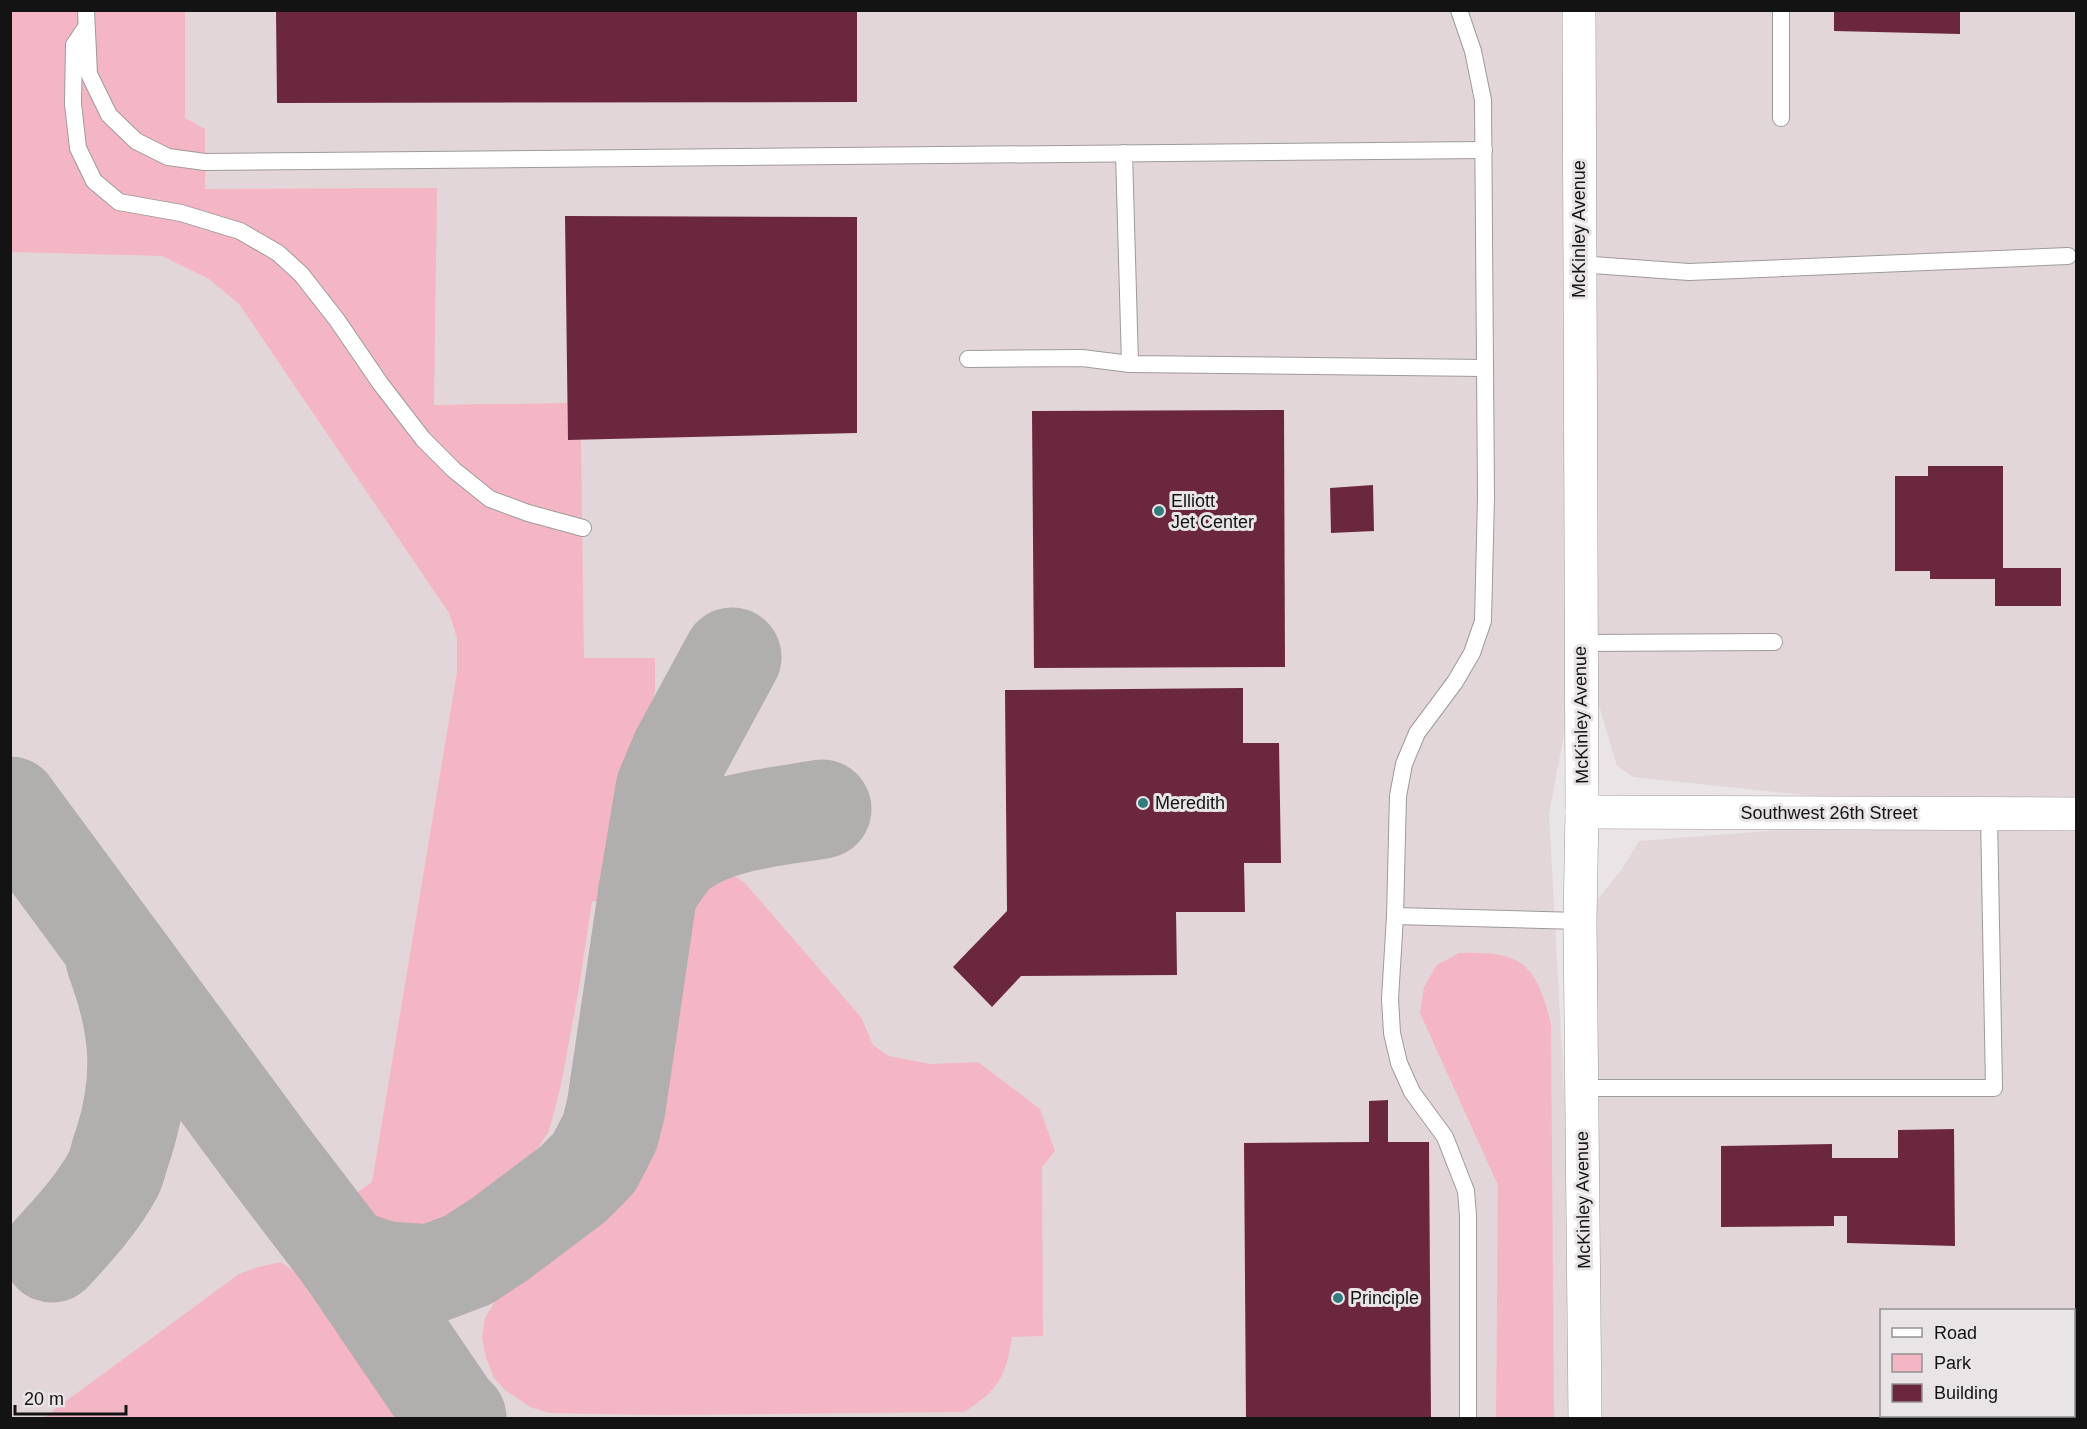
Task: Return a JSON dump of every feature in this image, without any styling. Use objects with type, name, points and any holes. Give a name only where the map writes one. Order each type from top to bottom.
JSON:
[{"type":"main road","name":"McKinley Avenue","points":[[1579,10],[1582,812],[1580,921],[1585,1419]]},
{"type":"main road","name":"Southwest 26th Street","points":[[1582,812],[2076,814]]},
{"type":"lane","points":[[1459,10],[1473,51],[1483,100],[1486,518],[1483,621],[1472,653],[1455,682],[1416,733],[1404,764],[1398,796],[1390,999],[1392,1033],[1399,1063],[1412,1092],[1445,1137],[1466,1191],[1468,1419]]},
{"type":"lane","points":[[1781,10],[1781,118]]},
{"type":"lane","points":[[86,19],[88,74],[110,115],[136,141],[168,157],[205,162],[1484,150]]},
{"type":"lane","points":[[86,19],[74,45],[73,104],[78,148],[94,181],[119,202],[181,213],[240,231],[278,253],[301,274],[338,320],[380,383],[423,439],[454,470],[490,499],[528,513],[583,528]]},
{"type":"lane","points":[[1124,153],[1130,364]]},
{"type":"lane","points":[[1579,264],[1689,272],[2068,256]]},
{"type":"lane","points":[[968,359],[1082,358],[1130,364],[1485,368]]},
{"type":"lane","points":[[1581,643],[1774,642]]},
{"type":"lane","points":[[1582,1088],[1994,1088],[1989,814]]},
{"type":"lane","points":[[1395,916],[1580,921]]},
{"type":"shaded area","points":[[10,11],[2076,11],[2076,1418],[1585,1418],[1580,921],[1622,869],[1639,841],[1984,814],[1633,777],[1617,766],[1581,645],[1549,814],[1582,1418],[11,1418]]},
{"type":"green space","points":[[11,11],[185,11],[185,118],[205,129],[205,189],[437,188],[434,405],[567,403],[568,440],[581,440],[584,658],[655,658],[655,690],[616,905],[592,901],[561,1085],[549,1131],[533,1155],[449,1216],[429,1226],[403,1230],[376,1224],[356,1209],[349,1198],[372,1182],[457,672],[457,638],[449,613],[239,304],[209,279],[162,256],[11,252]]},
{"type":"green space","points":[[715,874],[734,876],[745,883],[861,1017],[873,1045],[889,1056],[930,1064],[978,1062],[1040,1109],[1055,1151],[1042,1167],[1043,1336],[1012,1337],[1007,1362],[993,1389],[964,1412],[661,1415],[549,1413],[530,1407],[505,1390],[494,1378],[486,1358],[482,1338],[485,1318],[497,1298],[522,1276],[600,1219],[627,1190],[645,1150],[672,913],[693,883]]},
{"type":"green space","points":[[1459,953],[1498,955],[1523,965],[1532,974],[1539,987],[1551,1024],[1554,1418],[1496,1418],[1498,1185],[1420,1013],[1424,987],[1437,965]]},
{"type":"green space","points":[[281,1262],[299,1275],[316,1293],[409,1418],[43,1418],[239,1274]]},
{"type":"building","points":[[276,10],[857,10],[857,102],[277,103]]},
{"type":"building","points":[[1834,10],[1960,10],[1960,34],[1834,31]]},
{"type":"building","points":[[565,216],[857,217],[857,433],[568,440]]},
{"type":"building","name":"Elliott Jet Center","points":[[1284,410],[1285,667],[1034,668],[1032,411]]},
{"type":"building","points":[[1928,466],[2003,466],[2003,568],[2061,568],[2061,606],[1995,606],[1995,579],[1930,579],[1930,571],[1895,571],[1895,476],[1928,476]]},
{"type":"building","points":[[1373,485],[1374,531],[1331,533],[1330,488]]},
{"type":"building","name":"Meredith","points":[[1243,688],[1243,743],[1279,743],[1281,863],[1244,863],[1245,912],[1176,912],[1177,975],[1021,976],[992,1007],[953,967],[1007,911],[1005,690]]},
{"type":"building","name":"Principle","points":[[1388,1100],[1388,1142],[1429,1142],[1431,1418],[1246,1418],[1244,1143],[1369,1142],[1369,1101]]},
{"type":"building","points":[[1954,1129],[1955,1246],[1847,1243],[1847,1216],[1834,1216],[1834,1226],[1721,1227],[1721,1146],[1832,1144],[1832,1158],[1898,1158],[1898,1130]]},
{"type":"taxiway","points":[[346,1258],[386,1271],[431,1274],[468,1260],[573,1184],[594,1163],[610,1132],[616,1108],[665,789],[680,753],[732,657]]},
{"type":"taxiway","points":[[10,806],[346,1258],[457,1418]]},
{"type":"taxiway","points":[[648,891],[662,869],[679,850],[710,832],[728,826],[822,809]]},
{"type":"taxiway","points":[[52,1253],[86,1215],[108,1184],[131,1118],[137,1072],[134,1027],[115,959]]},
{"type":"place","name":"Elliott Jet Center","points":[[1159,511]]},
{"type":"place","name":"Meredith","points":[[1143,803]]},
{"type":"place","name":"Principle","points":[[1338,1298]]}]
